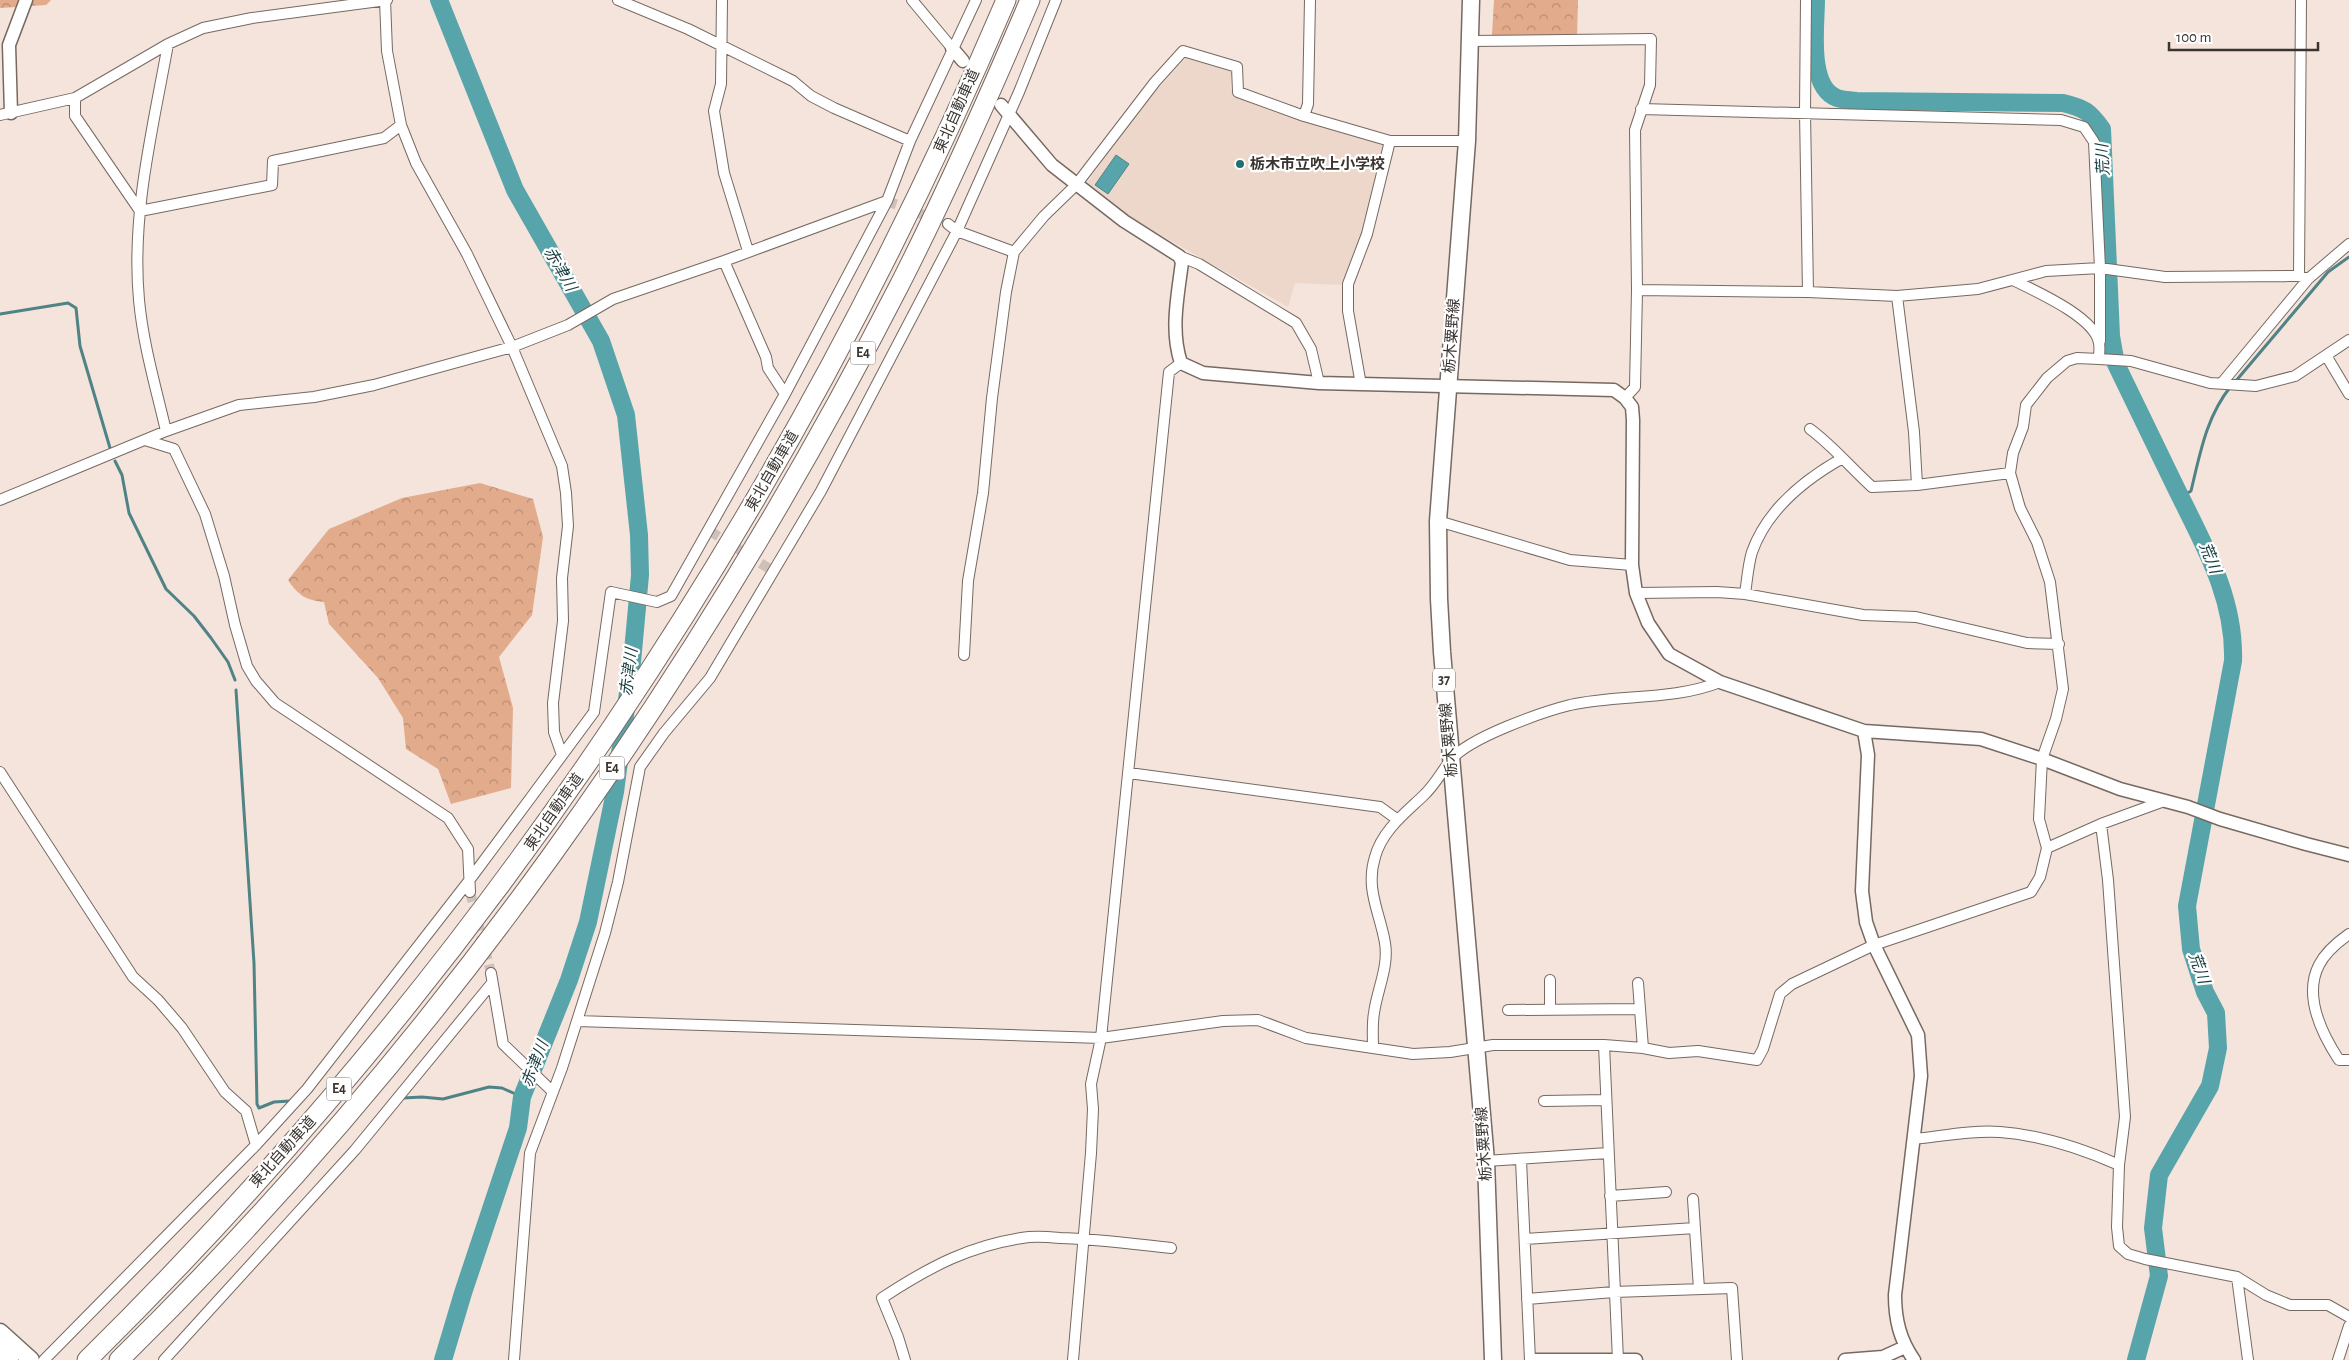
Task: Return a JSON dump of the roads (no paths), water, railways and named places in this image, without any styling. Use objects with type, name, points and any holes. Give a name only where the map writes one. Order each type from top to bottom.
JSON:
[{"type":"highway","name":"東北自動車道","points":[[87,1360],[195,1250],[277,1161],[355,1071],[491,900],[566,796],[673,635],[779,460],[877,278],[926,178],[1006,0]]},
{"type":"highway","name":"東北自動車道","points":[[119,1360],[128,1353],[285,1185],[370,1088],[501,923],[559,845],[665,690],[747,561],[869,343],[944,194],[1030,0]]},
{"type":"main road","name":"栃木粟野線","points":[[1471,0],[1467,141],[1438,521],[1439,599],[1486,1161],[1493,1360]]},
{"type":"main road","points":[[0,1332],[31,1360]]},
{"type":"main road","points":[[0,1351],[10,1360]]},
{"type":"street","points":[[26,0],[9,45],[6,114],[75,98],[168,44],[203,28],[252,18],[386,0],[386,51],[401,125],[416,163],[467,254],[512,347],[552,438],[562,466],[568,526],[562,578],[563,620],[553,703],[554,732],[562,755]]},
{"type":"street","points":[[618,0],[670,20],[792,81],[811,96],[834,108],[910,141]]},
{"type":"street","points":[[722,0],[721,84],[714,112],[724,173],[748,251]]},
{"type":"street","points":[[912,0],[963,61]]},
{"type":"street","points":[[44,1360],[256,1145],[307,1089],[469,887],[594,712],[610,592],[657,602],[671,596],[785,394],[887,202],[910,141],[976,0]]},
{"type":"street","points":[[514,1360],[523,1222],[530,1153],[553,1092],[605,933],[618,882],[640,767],[664,733],[710,678],[822,491],[957,231],[1004,110],[1056,0]]},
{"type":"street","points":[[1304,116],[1308,104],[1310,0]]},
{"type":"street","points":[[1806,0],[1805,112],[1808,292]]},
{"type":"street","points":[[2301,0],[2304,278]]},
{"type":"street","points":[[1470,41],[1651,39],[1650,85],[1635,130],[1637,290],[1634,387],[1625,398]]},
{"type":"street","points":[[166,431],[149,360],[139,300],[140,211],[148,150],[168,44]]},
{"type":"street","points":[[964,655],[968,580],[982,493],[1006,292],[1014,252],[1044,216],[1076,185],[1155,82],[1183,52],[1238,67],[1238,92],[1304,116],[1390,141],[1467,141]]},
{"type":"street","points":[[75,98],[75,116],[140,211]]},
{"type":"street","points":[[1641,109],[2061,120],[2084,126],[2094,142],[2100,268],[2099,359]]},
{"type":"street","points":[[1004,110],[1052,165],[1124,221],[1179,256],[1200,264],[1296,323],[1311,349],[1319,384]]},
{"type":"street","points":[[140,211],[272,185],[273,161],[384,138],[401,125]]},
{"type":"street","points":[[1361,385],[1348,311],[1348,284],[1367,234],[1390,141]]},
{"type":"street","points":[[0,500],[166,431],[239,405],[314,396],[374,385],[512,347],[574,322],[610,300],[748,251],[776,244],[887,202]]},
{"type":"street","points":[[948,224],[957,231],[1014,252]]},
{"type":"street","points":[[2221,384],[2304,278],[2349,244]]},
{"type":"street","points":[[1179,256],[1182,262],[1175,323],[1176,349],[1181,363],[1203,372],[1319,384],[1590,388],[1614,390],[1625,398],[1632,407],[1634,428],[1632,565],[1636,593],[1648,623],[1669,654],[1720,682],[1864,731],[1981,739],[2042,759],[2120,789],[2188,807],[2220,819],[2349,855]]},
{"type":"street","points":[[724,261],[766,356],[768,368],[785,394]]},
{"type":"street","points":[[1637,290],[1808,292],[1897,296],[1978,289],[2046,271],[2100,268],[2165,276],[2304,278]]},
{"type":"street","points":[[2013,280],[2052,300],[2089,325],[2100,342]]},
{"type":"street","points":[[1897,296],[1914,432],[1917,485]]},
{"type":"street","points":[[577,1021],[1101,1038],[1223,1021],[1258,1020],[1306,1038],[1413,1054],[1493,1045],[1604,1045],[1643,1048],[1669,1053],[1698,1051],[1757,1060],[1780,994],[1792,984],[1874,945],[2031,892],[2040,877],[2047,848],[2039,819],[2042,759],[2056,719],[2063,688],[2050,582],[2037,542],[2020,508],[2010,473],[2013,453],[2023,427],[2026,405],[2047,378],[2068,362],[2077,358],[2131,361],[2221,384],[2256,386],[2295,376],[2349,340]]},
{"type":"street","points":[[2327,356],[2349,394]]},
{"type":"street","points":[[1073,1360],[1085,1239],[1093,1109],[1091,1084],[1101,1038],[1169,372],[1181,363]]},
{"type":"street","points":[[1810,429],[1828,442],[1841,459],[1872,487],[1917,485],[2010,473]]},
{"type":"street","points":[[145,440],[174,449],[205,514],[224,576],[247,666],[256,682],[275,703],[448,818],[468,849],[469,887]]},
{"type":"street","points":[[1744,594],[1752,553],[1773,515],[1806,481],[1841,459]]},
{"type":"street","points":[[1438,521],[1570,560],[1632,565]]},
{"type":"street","points":[[1636,593],[1717,592],[1744,594],[1863,615],[1916,617],[2027,642],[2059,644]]},
{"type":"street","points":[[1373,1048],[1373,1014],[1383,976],[1386,944],[1373,901],[1373,868],[1382,840],[1398,820],[1428,792],[1442,775],[1451,759],[1468,746],[1494,732],[1571,705],[1698,691],[1720,682]]},
{"type":"street","points":[[1864,731],[1868,755],[1862,891],[1866,922],[1874,945],[1918,1036],[1921,1076],[1895,1295],[1898,1331],[1905,1348],[1914,1360]]},
{"type":"street","points":[[0,772],[133,977],[170,1014],[225,1092],[246,1111],[256,1145]]},
{"type":"street","points":[[1129,773],[1380,806],[1398,820]]},
{"type":"street","points":[[2047,848],[2101,824],[2164,801]]},
{"type":"street","points":[[2101,824],[2108,880],[2125,1117],[2119,1165],[2117,1227],[2119,1246],[2128,1254],[2145,1259],[2238,1277],[2266,1294],[2290,1305],[2328,1305],[2349,1318]]},
{"type":"street","points":[[2349,934],[2339,941],[2319,965],[2314,986],[2316,1011],[2325,1039],[2339,1060],[2349,1060]]},
{"type":"street","points":[[164,1360],[355,1150],[491,978],[503,1044],[508,1052],[553,1092]]},
{"type":"street","points":[[1550,980],[1550,1010]]},
{"type":"street","points":[[1638,983],[1643,1048]]},
{"type":"street","points":[[1508,1010],[1639,1009]]},
{"type":"street","points":[[1604,1045],[1618,1360]]},
{"type":"street","points":[[1544,1101],[1606,1100]]},
{"type":"street","points":[[1915,1139],[1972,1132],[2001,1132],[2036,1138],[2100,1156],[2119,1165]]},
{"type":"street","points":[[1486,1161],[1608,1153]]},
{"type":"street","points":[[1520,1160],[1532,1360],[1636,1360]]},
{"type":"street","points":[[1610,1196],[1666,1192]]},
{"type":"street","points":[[1693,1199],[1699,1290]]},
{"type":"street","points":[[1525,1239],[1695,1228]]},
{"type":"street","points":[[905,1360],[882,1298],[926,1269],[987,1246],[1031,1237],[1085,1239],[1171,1248]]},
{"type":"street","points":[[2238,1277],[2248,1360]]},
{"type":"street","points":[[1527,1299],[1614,1292],[1732,1288],[1737,1360]]},
{"type":"street","points":[[2338,1360],[2349,1326]]},
{"type":"street","points":[[1845,1360],[1883,1357],[1905,1348]]},
{"type":"water","points":[[1116,155],[1129,164],[1108,194],[1095,185]]},
{"type":"waterway","name":"赤津川","points":[[439,0],[515,190],[601,341],[626,415],[639,535],[640,575],[632,662],[615,792],[588,922],[569,980],[522,1097],[518,1128],[463,1293],[443,1360]]},
{"type":"waterway","name":"荒川","points":[[1816,0],[1815,54],[1817,69],[1821,82],[1827,92],[1837,98],[1856,101],[2063,103],[2086,111],[2102,129],[2111,336],[2116,364],[2207,552],[2216,572],[2229,615],[2233,661],[2187,906],[2191,949],[2205,992],[2216,1013],[2218,1048],[2210,1086],[2159,1175],[2153,1228],[2159,1276],[2136,1360]]},
{"type":"waterway","points":[[2235,382],[2328,272],[2349,257]]},
{"type":"waterway","points":[[0,314],[68,303],[76,308],[80,346],[110,448]]},
{"type":"waterway","points":[[2181,497],[2191,491],[2205,436],[2215,410],[2231,386]]},
{"type":"waterway","points":[[115,461],[122,475],[129,513],[166,589],[194,616],[211,638],[228,662],[235,680]]},
{"type":"waterway","points":[[236,690],[254,963],[257,1104],[259,1108],[274,1102],[290,1101]]},
{"type":"waterway","points":[[403,1098],[443,1099],[489,1087],[502,1088],[522,1097]]},
{"type":"tunnel","points":[[887,201],[948,224]]},
{"type":"tunnel","points":[[710,531],[773,571]]},
{"type":"tunnel","points":[[470,892],[491,973]]},
{"type":"place","name":"栃木市立吹上小学校","points":[[1240,164]]}]
